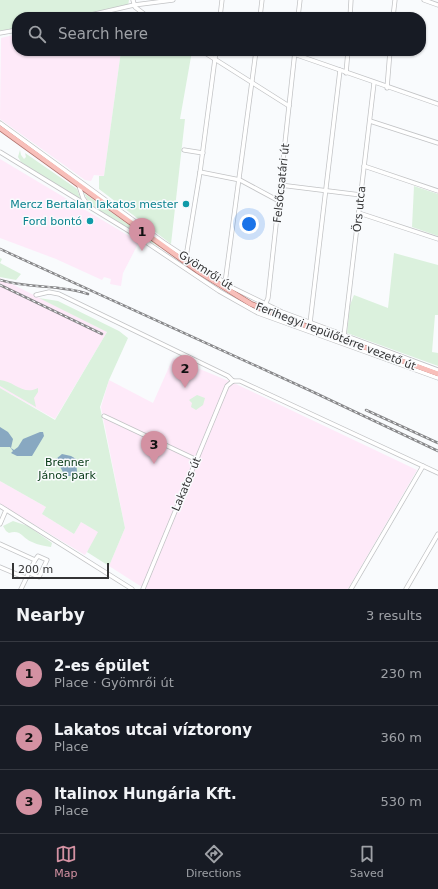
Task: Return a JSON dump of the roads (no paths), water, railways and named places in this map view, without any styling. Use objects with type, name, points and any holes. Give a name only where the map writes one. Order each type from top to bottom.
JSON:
[{"type":"main road","name":"Ferihegyi repülőtérre vezető út","points":[[0,128],[204,275],[251,304],[301,324],[438,374]]},
{"type":"street","points":[[133,0],[134,5],[142,12]]},
{"type":"street","points":[[104,12],[134,5],[174,0]]},
{"type":"street","points":[[221,12],[222,0]]},
{"type":"street","points":[[261,12],[262,0]]},
{"type":"street","points":[[299,12],[300,0]]},
{"type":"street","points":[[350,12],[351,0]]},
{"type":"street","points":[[394,12],[395,0]]},
{"type":"street","points":[[424,0],[438,5]]},
{"type":"street","points":[[0,33],[12,31]]},
{"type":"street","points":[[210,56],[289,106]]},
{"type":"street","points":[[186,258],[203,153],[215,56]]},
{"type":"street","points":[[225,284],[256,56]]},
{"type":"street","name":"Felsőcsatári út","points":[[262,313],[266,305],[295,56]]},
{"type":"street","points":[[305,56],[387,88],[438,104]]},
{"type":"street","points":[[346,73],[348,56]]},
{"type":"street","points":[[387,88],[390,56]]},
{"type":"street","points":[[310,323],[340,70]]},
{"type":"street","name":"Örs utca","points":[[344,336],[374,83]]},
{"type":"street","points":[[370,121],[438,143]]},
{"type":"street","name":"Gyömrői út","points":[[0,123],[186,258],[225,284],[266,305],[310,323],[438,370]]},
{"type":"street","points":[[184,150],[203,153]]},
{"type":"street","name":"Gyömrői út","points":[[0,152],[95,210],[219,291],[262,313],[438,378]]},
{"type":"street","points":[[364,166],[438,192]]},
{"type":"street","points":[[200,172],[240,180],[279,201]]},
{"type":"street","name":"Gyömrői út","points":[[77,183],[86,203],[95,210]]},
{"type":"street","points":[[280,185],[360,195]]},
{"type":"street","points":[[359,213],[438,239]]},
{"type":"street","points":[[36,295],[46,292],[60,294],[228,376],[233,381],[240,381],[438,473]]},
{"type":"street","name":"Lakatos út","points":[[142,589],[227,386],[233,381]]},
{"type":"street","points":[[104,416],[196,460]]},
{"type":"street","points":[[351,589],[423,466]]},
{"type":"street","points":[[0,506],[132,589]]},
{"type":"street","points":[[0,524],[6,510]]},
{"type":"street","points":[[406,589],[438,534]]},
{"type":"street","points":[[0,544],[35,560]]},
{"type":"street","points":[[21,589],[35,560],[38,556],[47,560],[39,577],[29,573]]},
{"type":"street","points":[[0,567],[26,578]]},
{"type":"water","points":[[0,427],[8,432],[13,439],[11,448],[14,450],[23,439],[40,432],[43,432],[44,436],[32,456],[17,456],[11,453],[13,451],[10,447],[0,447]]},
{"type":"water","points":[[62,454],[76,459],[77,472],[72,476],[65,476],[56,459]]},
{"type":"railway","points":[[0,249],[311,391],[438,451]]},
{"type":"railway","points":[[0,280],[22,285],[66,289],[88,294]]},
{"type":"railway","points":[[0,285],[102,334]]},
{"type":"railway","points":[[366,410],[438,443]]},
{"type":"place","name":"Mercz Bertalan lakatos mester","points":[[186,204]]},
{"type":"place","name":"Ford bontó","points":[[90,221]]},
{"type":"place","name":"2-es épület","points":[[142,251]]},
{"type":"place","name":"Lakatos utcai víztorony","points":[[185,388]]},
{"type":"place","name":"Italinox Hungária Kft.","points":[[154,464]]},
{"type":"park label","name":"Brenner János park","points":[[67,468]]}]
